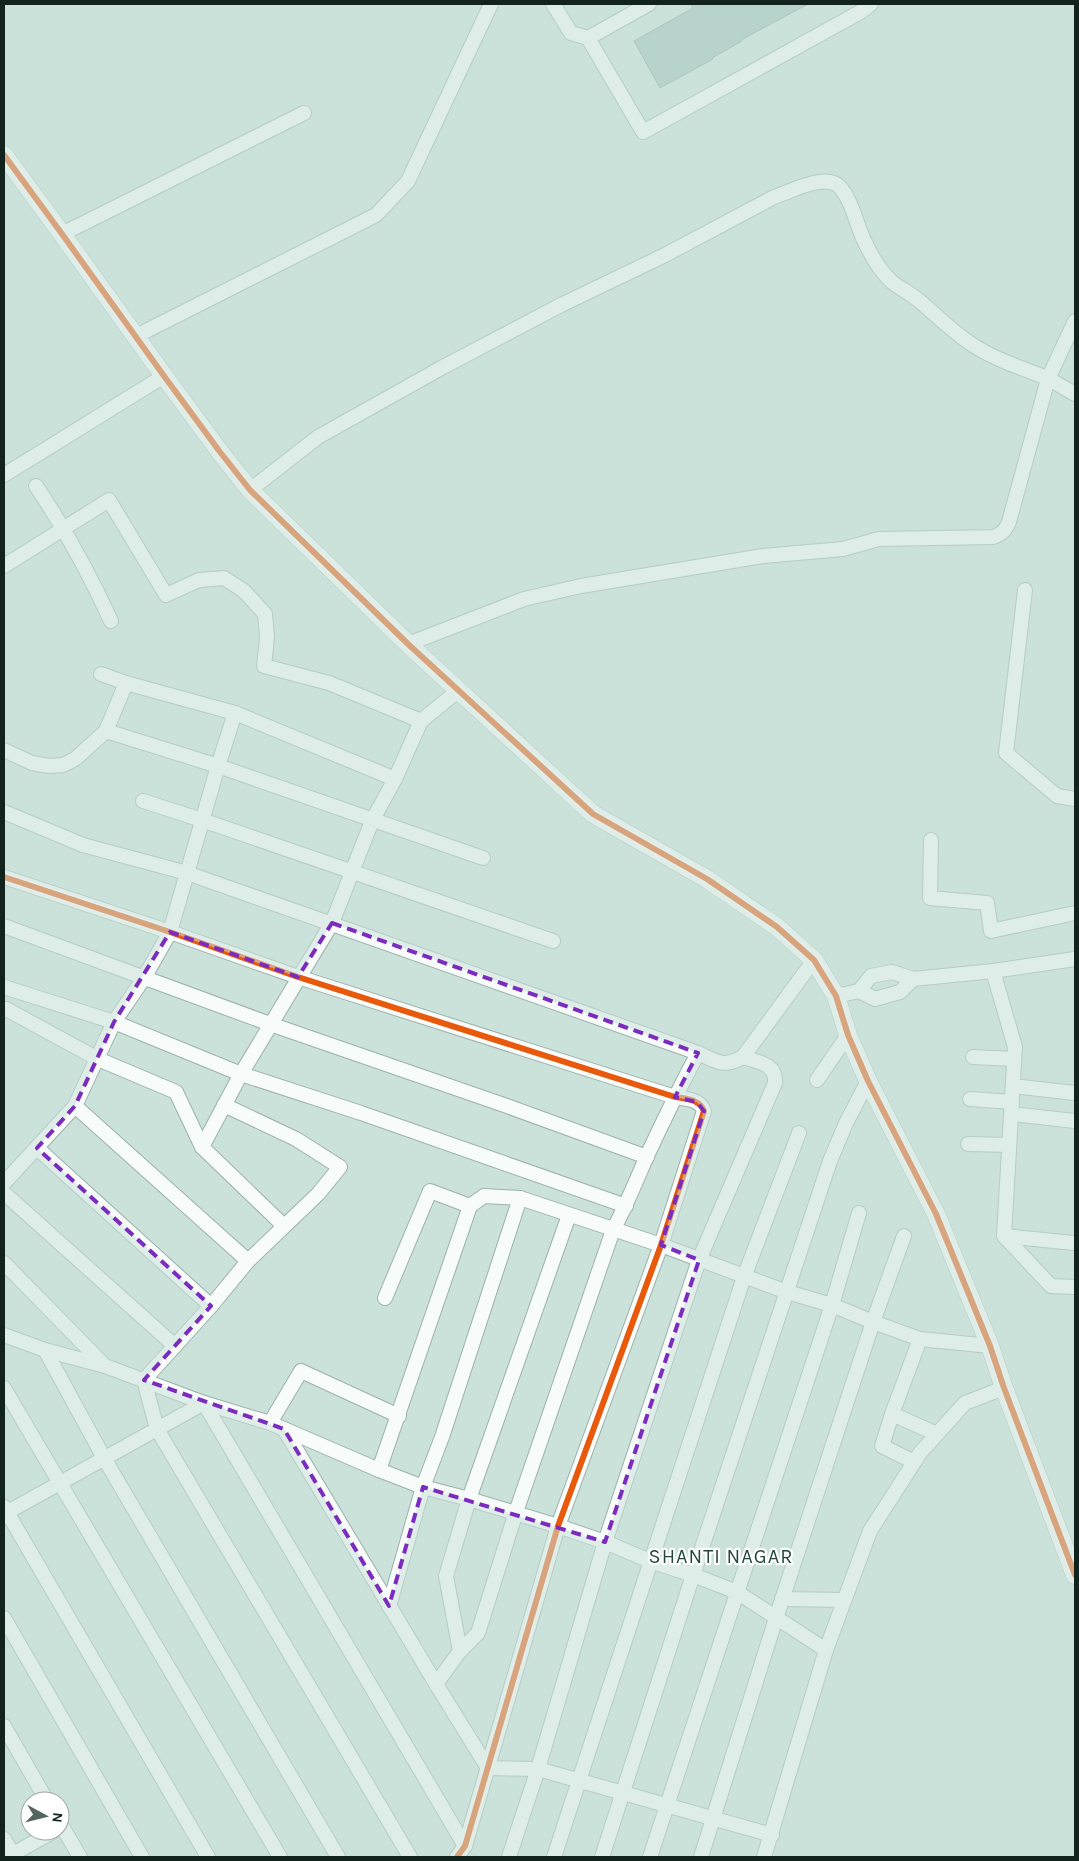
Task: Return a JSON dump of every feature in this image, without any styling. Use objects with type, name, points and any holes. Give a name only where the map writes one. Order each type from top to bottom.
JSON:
[{"type":"street","points":[[134,337],[376,215],[408,181],[491,4]]},
{"type":"street","points":[[553,4],[571,33],[588,38],[643,132],[864,6]]},
{"type":"street","points":[[588,38],[649,4]]},
{"type":"street","points":[[62,234],[304,113]]},
{"type":"street","points":[[4,156],[62,234],[134,337],[250,490],[408,644],[593,814],[707,879],[778,927],[814,960],[836,996],[848,1035],[868,1081],[936,1214],[990,1346],[1075,1575]]},
{"type":"street","points":[[250,490],[318,437],[442,367],[561,305],[665,255],[774,197],[805,185],[824,182],[835,184],[845,194],[863,238],[877,265],[892,282],[918,299],[958,335],[976,348],[1002,361],[1048,379],[1075,394]]},
{"type":"street","points":[[408,644],[524,598],[581,586],[762,556],[843,549],[880,539],[993,537],[1001,534],[1006,530],[1009,522],[1048,379],[1075,321]]},
{"type":"street","points":[[4,475],[164,376]]},
{"type":"street","points":[[36,486],[64,528],[96,587],[111,621]]},
{"type":"street","points":[[4,566],[109,500],[166,595],[199,580],[224,578],[244,591],[265,614],[267,638],[264,666],[329,683],[421,721]]},
{"type":"street","points":[[1025,590],[1006,753],[1057,796],[1075,799]]},
{"type":"street","points":[[101,674],[126,683],[235,713],[395,778]]},
{"type":"street","points":[[4,750],[32,763],[49,766],[63,765],[75,759],[106,731],[126,683]]},
{"type":"street","points":[[202,1147],[270,1024],[332,923],[372,820],[395,778],[421,721],[459,690]]},
{"type":"street","points":[[4,1184],[75,1106],[114,1022],[144,978],[170,932],[235,713]]},
{"type":"street","points":[[106,731],[218,766],[483,858]]},
{"type":"street","points":[[143,801],[553,941]]},
{"type":"street","points":[[4,812],[83,845],[187,873],[698,1053],[722,1064],[733,1062],[743,1057],[814,960]]},
{"type":"street","points":[[931,840],[930,898],[987,903],[991,931],[1075,913]]},
{"type":"street","points":[[4,877],[298,977],[702,1105],[704,1111],[661,1245],[558,1526],[488,1768],[461,1852]]},
{"type":"street","points":[[4,926],[270,1024],[647,1157]]},
{"type":"street","points":[[836,996],[859,990],[871,976],[892,972],[913,979],[993,971],[1075,959]]},
{"type":"street","points":[[993,971],[1015,1047],[1004,1236],[1051,1286],[1075,1288]]},
{"type":"street","points":[[859,990],[875,999],[900,992],[913,979]]},
{"type":"street","points":[[4,987],[114,1022],[241,1074],[370,1116],[626,1206]]},
{"type":"street","points":[[4,1010],[6,1009],[98,1059],[176,1092],[202,1147],[284,1226]]},
{"type":"street","points":[[816,1080],[848,1035]]},
{"type":"street","points":[[436,1684],[460,1651],[478,1633],[516,1512],[613,1230],[626,1206],[675,1097],[698,1053]]},
{"type":"street","points":[[509,1857],[538,1769],[605,1542],[699,1260],[774,1083],[776,1076],[773,1070],[765,1064],[743,1057]]},
{"type":"street","points":[[973,1057],[1014,1059]]},
{"type":"street","points":[[602,1857],[830,1161],[846,1122],[868,1081]]},
{"type":"street","points":[[1013,1086],[1075,1093]]},
{"type":"street","points":[[970,1099],[1075,1121]]},
{"type":"street","points":[[144,1380],[211,1306],[248,1261],[318,1194],[340,1167],[296,1139],[224,1105]]},
{"type":"street","points":[[75,1106],[248,1261]]},
{"type":"street","points":[[554,1857],[744,1277],[799,1133]]},
{"type":"street","points":[[968,1144],[1009,1145]]},
{"type":"street","points":[[37,1148],[211,1306]]},
{"type":"street","points":[[385,1298],[430,1191],[470,1206]]},
{"type":"street","points":[[4,1193],[175,1346]]},
{"type":"street","points":[[379,1470],[470,1206],[484,1196],[520,1198],[661,1245],[787,1292],[832,1305],[920,1339],[990,1346]]},
{"type":"street","points":[[389,1606],[423,1487],[442,1437],[520,1198]]},
{"type":"street","points":[[650,1857],[832,1305],[859,1213]]},
{"type":"street","points":[[460,1651],[446,1576],[469,1499],[569,1215]]},
{"type":"street","points":[[701,1857],[782,1599],[873,1322],[904,1236]]},
{"type":"street","points":[[1004,1236],[1074,1243]]},
{"type":"street","points":[[4,1263],[105,1366]]},
{"type":"street","points":[[4,1336],[44,1350],[105,1366],[204,1403],[270,1423],[423,1487],[516,1512],[605,1542],[650,1561],[693,1575],[737,1592],[826,1650]]},
{"type":"street","points":[[914,1462],[882,1446],[920,1339]]},
{"type":"street","points":[[44,1350],[104,1458],[338,1857]]},
{"type":"street","points":[[270,1423],[301,1371],[399,1416]]},
{"type":"street","points":[[144,1380],[157,1429],[410,1857]]},
{"type":"street","points":[[4,1388],[58,1483],[280,1857]]},
{"type":"street","points":[[764,1857],[826,1650],[870,1532],[920,1453],[965,1403],[1004,1388]]},
{"type":"street","points":[[204,1403],[5,1511],[208,1857]]},
{"type":"street","points":[[204,1403],[461,1852]]},
{"type":"street","points":[[892,1414],[937,1434]]},
{"type":"street","points":[[284,1429],[488,1768]]},
{"type":"street","points":[[782,1599],[844,1600]]},
{"type":"street","points":[[4,1618],[142,1857]]},
{"type":"street","points":[[4,1726],[41,1791]]},
{"type":"street","points":[[488,1768],[538,1769],[772,1834]]},
{"type":"street","points":[[4,1839],[13,1856],[37,1841]]},
{"type":"street","points":[[69,1841],[80,1857]]},
{"type":"highlighted area","points":[[332,923],[698,1053],[675,1097],[697,1102],[704,1111],[661,1245],[699,1260],[605,1542],[423,1487],[389,1606],[284,1429],[144,1380],[211,1306],[37,1148],[75,1106],[114,1022],[170,932],[298,977]]},
{"type":"building","points":[[691,4],[808,4],[741,40],[713,59],[660,88],[634,41],[693,8]]},
{"type":"cycle path","points":[[4,155],[164,376],[250,490],[408,644],[593,814],[707,879],[777,927],[814,960],[836,996],[848,1035],[868,1081],[936,1214],[990,1346],[1075,1575]]},
{"type":"cycle path","points":[[4,877],[298,977],[675,1097],[692,1100],[699,1104],[704,1111],[661,1245],[558,1526],[465,1846],[457,1857]]},
{"type":"district","name":"SHANTI NAGAR","points":[[721,1556]]}]
